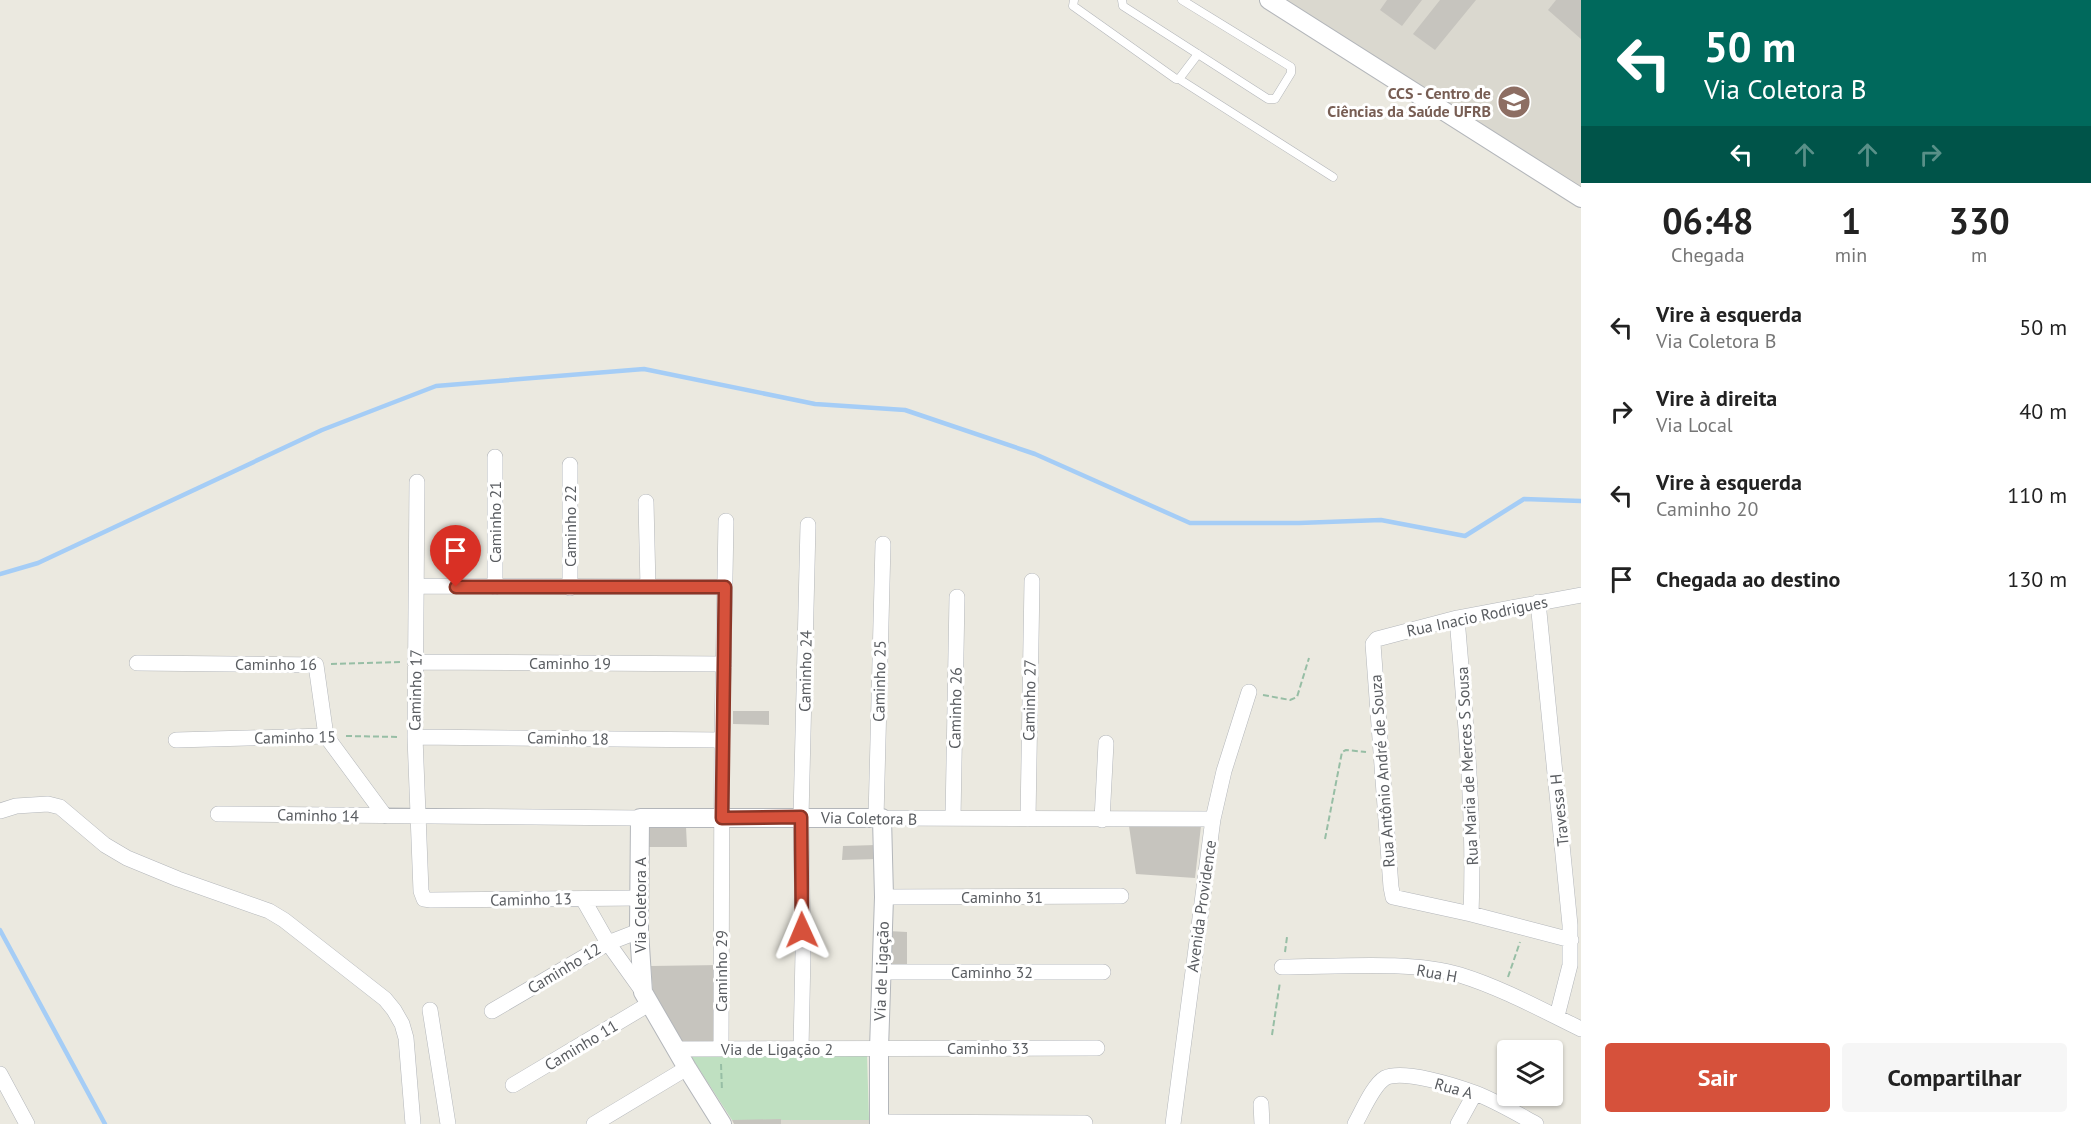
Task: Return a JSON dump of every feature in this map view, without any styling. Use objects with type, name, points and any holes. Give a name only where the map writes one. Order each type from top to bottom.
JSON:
[{"type":"street","points":[[1269,0],[1581,198]]},
{"type":"street","name":"Caminho 21","points":[[495,456],[495,587]]},
{"type":"street","name":"Caminho 22","points":[[570,465],[570,588]]},
{"type":"street","name":"Caminho 17","points":[[417,482],[418,586],[415,737],[421,891],[424,899]]},
{"type":"street","points":[[646,502],[648,587]]},
{"type":"street","name":"Caminho 29","points":[[721,1048],[722,740],[726,521]]},
{"type":"street","name":"Caminho 24","points":[[801,1049],[803,953],[801,817],[808,525]]},
{"type":"street","name":"Caminho 25","points":[[879,818],[883,544]]},
{"type":"street","name":"Caminho 27","points":[[1028,819],[1032,581]]},
{"type":"street","points":[[418,586],[725,587]]},
{"type":"street","name":"Rua Inacio Rodrigues","points":[[1374,641],[1457,618],[1581,595]]},
{"type":"street","name":"Caminho 26","points":[[953,818],[957,597]]},
{"type":"street","name":"Travessa H","points":[[1538,602],[1571,940],[1570,965],[1557,1016]]},
{"type":"street","name":"Rua Maria de Merces S Sousa","points":[[1457,618],[1468,744],[1473,859],[1471,914]]},
{"type":"street","name":"Rua Antônio André de Souza","points":[[1374,641],[1391,887],[1394,897],[1471,914]]},
{"type":"street","name":"Caminho 19","points":[[415,662],[724,664]]},
{"type":"street","name":"Caminho 16","points":[[137,663],[316,664]]},
{"type":"street","points":[[316,664],[326,736],[385,816]]},
{"type":"street","name":"Avenida Providence","points":[[1173,1124],[1213,819],[1224,771],[1249,692]]},
{"type":"street","name":"Caminho 15","points":[[176,740],[326,736]]},
{"type":"street","name":"Caminho 18","points":[[415,737],[722,740]]},
{"type":"street","points":[[1102,820],[1106,743]]},
{"type":"street","points":[[0,811],[48,804],[60,807],[105,845],[127,858],[178,879],[269,911],[359,977],[385,999],[402,1024],[406,1038],[413,1124]]},
{"type":"street","name":"Caminho 14","points":[[218,814],[417,816]]},
{"type":"street","name":"Via Coletora B","points":[[417,816],[1213,819]]},
{"type":"street","name":"Via Coletora A","points":[[640,818],[639,932],[646,998]]},
{"type":"street","name":"Via de Ligação","points":[[879,818],[884,897],[879,1123]]},
{"type":"street","name":"Caminho 31","points":[[884,897],[1121,896]]},
{"type":"street","name":"Caminho 13","points":[[424,899],[638,898]]},
{"type":"street","name":"Via Coletora A","points":[[583,899],[608,943],[646,998],[722,1124]]},
{"type":"street","points":[[1471,914],[1571,940]]},
{"type":"street","name":"Caminho 12","points":[[492,1011],[608,943],[639,932]]},
{"type":"street","name":"Rua H","points":[[1282,967],[1376,967],[1436,970],[1459,975],[1502,992],[1581,1029]]},
{"type":"street","name":"Caminho 32","points":[[881,972],[1103,972]]},
{"type":"street","name":"Caminho 11","points":[[513,1085],[646,998]]},
{"type":"street","points":[[430,1010],[448,1124]]},
{"type":"street","name":"Caminho 33","points":[[879,1049],[1097,1048]]},
{"type":"street","name":"Via de Ligação 2","points":[[675,1049],[879,1049]]},
{"type":"street","points":[[594,1124],[687,1068]]},
{"type":"street","points":[[0,1074],[27,1124]]},
{"type":"street","name":"Rua A","points":[[1355,1124],[1378,1084],[1386,1078],[1401,1075],[1442,1083],[1475,1093],[1536,1124]]},
{"type":"street","points":[[1458,1124],[1475,1093]]},
{"type":"street","points":[[1261,1104],[1262,1124]]},
{"type":"street","points":[[879,1123],[1085,1123]]},
{"type":"lane","points":[[1074,0],[1073,6],[1176,79],[1333,177]]},
{"type":"lane","points":[[1122,0],[1123,6],[1198,54],[1271,100],[1276,98],[1292,71],[1289,66],[1182,0]]},
{"type":"lane","points":[[1179,79],[1198,54]]},
{"type":"path","points":[[1249,692],[1290,700],[1297,697],[1309,658]]},
{"type":"path","name":"Caminho 16","points":[[316,664],[415,662]]},
{"type":"path","name":"Caminho 15","points":[[326,736],[415,737]]},
{"type":"path","points":[[1325,839],[1342,752],[1347,750],[1381,753]]},
{"type":"path","points":[[1502,992],[1525,928]]},
{"type":"path","points":[[1272,1035],[1287,937]]},
{"type":"path","points":[[721,1048],[722,1091]]},
{"type":"shaded area","name":"CCS - Centro de Ciências da Saúde UFRB","points":[[1283,0],[1581,0],[1581,187],[1312,18]]},
{"type":"shaded area","points":[[781,1119],[869,1120],[869,1124],[781,1124]]},
{"type":"green space","points":[[690,1055],[867,1055],[869,1120],[732,1120]]},
{"type":"building","points":[[1387,0],[1422,0],[1402,26],[1380,10]]},
{"type":"building","points":[[1440,0],[1476,0],[1435,50],[1413,34]]},
{"type":"building","points":[[1556,0],[1581,0],[1581,39],[1548,10]]},
{"type":"building","points":[[733,711],[769,711],[769,725],[733,724]]},
{"type":"building","points":[[646,826],[686,827],[687,847],[645,847]]},
{"type":"building","points":[[1129,826],[1201,826],[1195,878],[1136,874]]},
{"type":"building","points":[[876,845],[877,859],[842,860],[843,846]]},
{"type":"building","points":[[888,931],[907,932],[907,968],[887,969]]},
{"type":"building","points":[[721,965],[721,1041],[679,1042],[653,992],[651,966]]},
{"type":"building","points":[[781,1119],[781,1124],[734,1124],[732,1120]]},
{"type":"waterway","points":[[0,574],[38,563],[322,430],[436,386],[644,369],[815,404],[905,410],[1035,454],[1190,523],[1381,520],[1465,536],[1524,499],[1581,501]]},
{"type":"waterway","points":[[0,930],[105,1124]]},
{"type":"place","name":"CCS - Centro de Ciências da Saúde UFRB","points":[[1514,102]]},
{"type":"route","points":[[456,587],[725,587],[722,818],[801,817],[802,930]]}]
